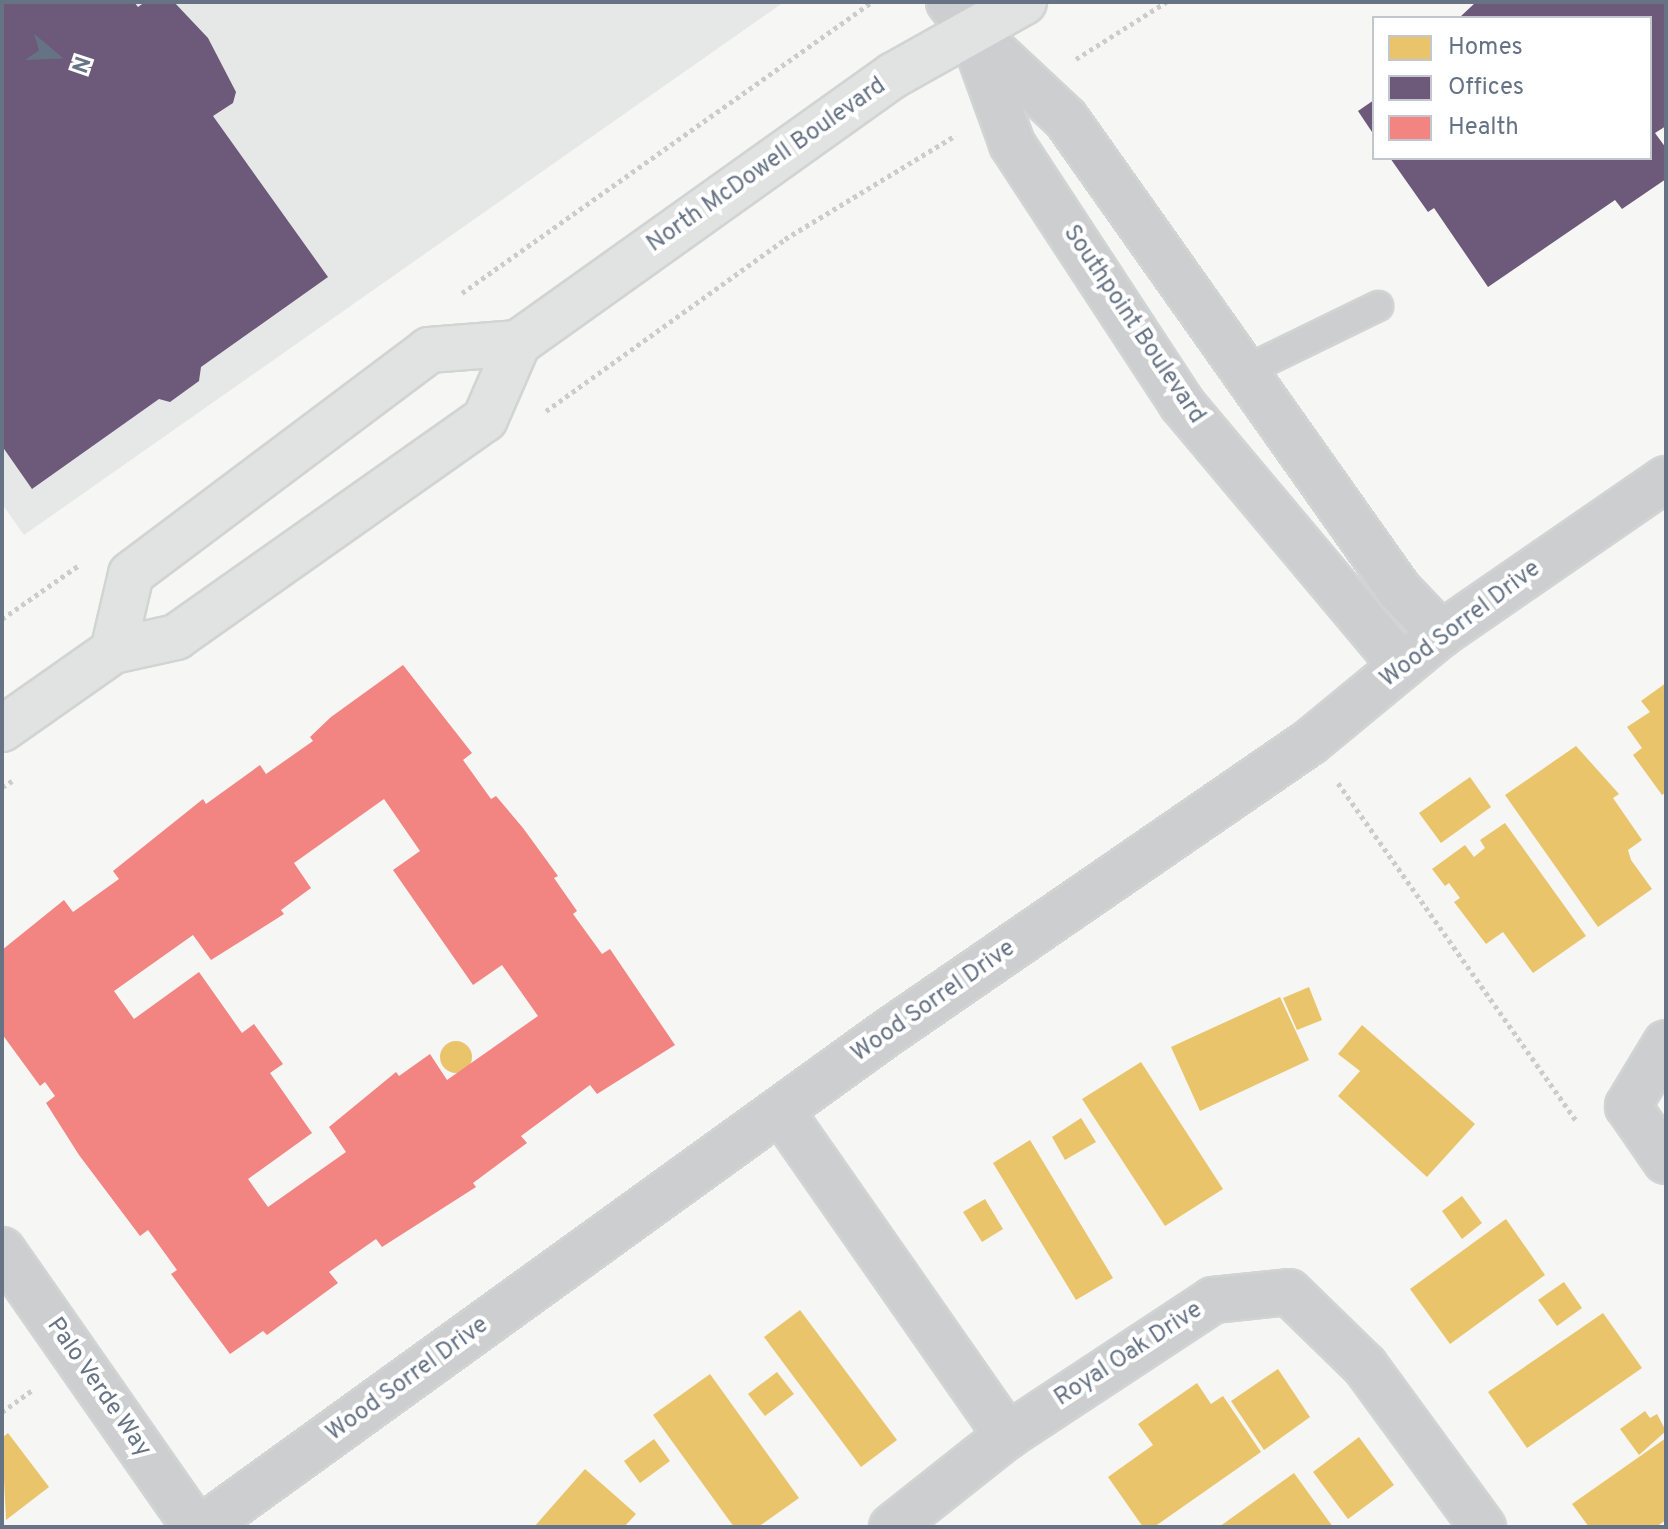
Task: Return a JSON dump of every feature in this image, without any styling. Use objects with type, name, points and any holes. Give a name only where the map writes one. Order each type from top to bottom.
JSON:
[{"type":"main road","name":"North McDowell Boulevard","points":[[518,343],[894,75],[960,16],[1024,2]]},
{"type":"main road","points":[[2,729],[113,651],[176,637],[485,419],[518,343],[429,350],[131,574],[113,651]]},
{"type":"street","points":[[960,16],[1066,119],[1247,370],[1399,590],[1441,634]]},
{"type":"street","name":"Southpoint Boulevard","points":[[960,16],[1012,144],[1182,404],[1402,666]]},
{"type":"street","name":"Wood Sorrel Drive","points":[[203,1527],[782,1113],[887,1033],[1310,742],[1441,634],[1666,479]]},
{"type":"street","points":[[1666,1043],[1634,1114],[1666,1161]]},
{"type":"street","points":[[782,1113],[1007,1436],[892,1527]]},
{"type":"street","name":"Palo Verde Way","points":[[2,1250],[195,1527]]},
{"type":"street","name":"Royal Oak Drive","points":[[1007,1436],[1213,1300],[1289,1292],[1365,1366],[1483,1527]]},
{"type":"lane","points":[[1247,370],[1378,306]]},
{"type":"path","points":[[495,270],[872,2]]},
{"type":"path","points":[[1310,742],[1587,1136],[1634,1114]]},
{"type":"path","points":[[2,1412],[32,1390]]},
{"type":"shaded area","points":[[2,2],[784,2],[24,535],[2,504]]},
{"type":"building: Homes","points":[[1666,683],[1666,792],[1662,795],[1633,755],[1642,748],[1627,727],[1650,712],[1641,701]]},
{"type":"building: Homes","points":[[1576,746],[1619,794],[1613,798],[1642,840],[1628,850],[1631,860],[1652,889],[1598,927],[1505,795]]},
{"type":"building: Homes","points":[[1470,777],[1491,807],[1441,843],[1419,813]]},
{"type":"building: Homes","points":[[1505,823],[1586,936],[1533,973],[1503,932],[1486,944],[1454,902],[1460,898],[1449,883],[1445,886],[1432,869],[1465,845],[1474,857],[1485,848],[1480,840]]},
{"type":"building: Homes","points":[[1309,987],[1322,1020],[1297,1030],[1283,998]]},
{"type":"building: Homes","points":[[1280,997],[1309,1060],[1200,1111],[1171,1047]]},
{"type":"building: Homes","points":[[1362,1025],[1475,1124],[1427,1177],[1338,1096],[1360,1071],[1338,1054]]},
{"type":"building: Homes","points":[[456,1041],[468,1045],[472,1057],[468,1069],[456,1073],[444,1069],[440,1057],[444,1045]]},
{"type":"building: Homes","points":[[1141,1062],[1223,1189],[1165,1226],[1082,1099]]},
{"type":"building: Homes","points":[[1081,1118],[1096,1142],[1065,1160],[1052,1137]]},
{"type":"building: Homes","points":[[1030,1140],[1113,1278],[1076,1300],[993,1163]]},
{"type":"building: Homes","points":[[1462,1196],[1482,1223],[1462,1239],[1442,1211]]},
{"type":"building: Homes","points":[[985,1199],[1003,1229],[982,1242],[963,1212]]},
{"type":"building: Homes","points":[[1506,1219],[1545,1275],[1450,1344],[1410,1289]]},
{"type":"building: Homes","points":[[1564,1282],[1582,1308],[1557,1326],[1538,1300]]},
{"type":"building: Homes","points":[[800,1310],[897,1440],[861,1467],[764,1337]]},
{"type":"building: Homes","points":[[1603,1313],[1642,1368],[1527,1448],[1488,1392]]},
{"type":"building: Homes","points":[[1278,1369],[1310,1417],[1264,1450],[1231,1401]]},
{"type":"building: Homes","points":[[777,1372],[794,1394],[765,1416],[748,1394]]},
{"type":"building: Homes","points":[[710,1374],[799,1498],[758,1527],[734,1527],[653,1415]]},
{"type":"building: Homes","points":[[1197,1383],[1211,1404],[1223,1396],[1261,1452],[1154,1527],[1143,1527],[1108,1477],[1153,1445],[1138,1424]]},
{"type":"building: Homes","points":[[1645,1411],[1650,1418],[1657,1414],[1666,1431],[1639,1455],[1620,1429]]},
{"type":"building: Homes","points":[[8,1433],[49,1487],[6,1520],[2,1438]]},
{"type":"building: Homes","points":[[1359,1437],[1394,1485],[1348,1519],[1313,1472]]},
{"type":"building: Homes","points":[[1666,1438],[1666,1520],[1656,1527],[1589,1527],[1572,1504]]},
{"type":"building: Homes","points":[[654,1439],[670,1461],[640,1483],[624,1461]]},
{"type":"building: Homes","points":[[585,1469],[636,1514],[624,1527],[534,1527]]},
{"type":"building: Homes","points":[[1294,1473],[1333,1527],[1219,1527]]},
{"type":"building: Offices","points":[[2,2],[134,2],[138,7],[145,2],[174,2],[208,38],[236,92],[233,103],[213,116],[328,277],[201,367],[199,381],[170,402],[159,399],[32,489],[2,446]]},
{"type":"building: Offices","points":[[1476,2],[1666,2],[1666,126],[1655,133],[1666,148],[1666,179],[1622,209],[1615,200],[1488,287],[1434,208],[1428,212],[1391,160],[1652,160],[1652,16],[1461,16]]},
{"type":"building: Offices","points":[[1372,101],[1372,132],[1358,111]]},
{"type":"building: Health","points":[[403,665],[472,753],[463,760],[491,799],[496,796],[558,876],[554,878],[577,911],[573,914],[602,954],[610,949],[675,1045],[597,1094],[590,1085],[521,1136],[527,1143],[473,1183],[476,1187],[382,1247],[376,1239],[329,1272],[338,1283],[267,1335],[263,1331],[230,1354],[171,1274],[177,1270],[148,1230],[140,1236],[79,1155],[46,1103],[55,1096],[45,1082],[40,1086],[2,1034],[2,950],[64,900],[73,912],[119,879],[113,871],[203,799],[206,804],[260,765],[266,774],[313,741],[310,737],[331,717]],"holes":[[[384,799],[420,851],[393,870],[473,985],[502,965],[538,1016],[447,1080],[430,1054],[399,1076],[396,1072],[329,1127],[346,1152],[268,1207],[248,1179],[312,1133],[270,1073],[283,1064],[254,1024],[242,1033],[199,972],[134,1019],[114,991],[193,935],[211,960],[284,914],[281,910],[311,888],[294,863]]]}]
